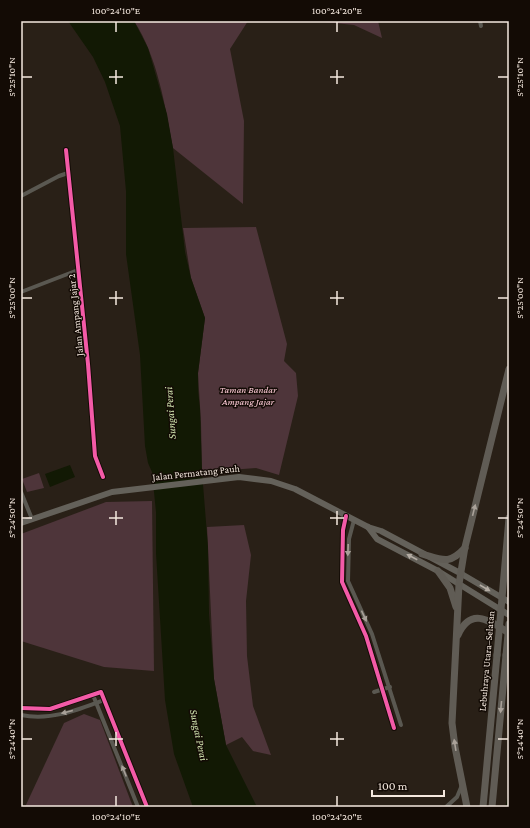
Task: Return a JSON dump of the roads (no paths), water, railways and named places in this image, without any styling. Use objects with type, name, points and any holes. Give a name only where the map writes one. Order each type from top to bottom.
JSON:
[{"type":"highway","points":[[467,807],[452,723],[460,573],[509,369]]},
{"type":"highway","name":"Lebuhraya Utara–Selatan","points":[[483,807],[509,518]]},
{"type":"highway","points":[[422,554],[441,560],[449,559],[455,557],[465,548]]},
{"type":"highway","points":[[438,571],[450,588],[458,613]]},
{"type":"highway","points":[[457,637],[461,628],[467,622],[479,618],[487,620],[509,633]]},
{"type":"highway","name":"Lebuhraya Utara–Selatan","points":[[492,807],[509,624]]},
{"type":"main road","name":"Jalan Permatang Pauh","points":[[21,523],[105,494],[207,479],[239,477],[271,481],[295,489],[368,527],[381,531],[460,573],[509,602]]},
{"type":"main road","name":"Jalan Permatang Pauh","points":[[368,527],[377,539],[438,571],[509,615]]},
{"type":"street","points":[[480,21],[481,26]]},
{"type":"street","name":"Jalan Ampang Jajar 2","points":[[66,150],[88,364],[95,456],[103,477]]},
{"type":"street","points":[[21,196],[52,179],[68,173]]},
{"type":"street","points":[[21,292],[78,270]]},
{"type":"street","points":[[21,492],[32,519]]},
{"type":"street","points":[[346,516],[343,530],[342,582],[366,636],[394,728]]},
{"type":"street","points":[[354,520],[349,539],[348,581],[372,634],[390,686],[401,725]]},
{"type":"street","points":[[366,636],[372,634]]},
{"type":"street","points":[[374,692],[390,686]]},
{"type":"street","points":[[21,708],[50,709],[101,692],[147,807]]},
{"type":"street","points":[[93,695],[138,807]]},
{"type":"street","points":[[21,715],[32,718],[46,717],[79,709],[104,700]]},
{"type":"street","points":[[446,807],[457,797],[462,784]]},
{"type":"water","name":"Sungai Perai","points":[[68,21],[134,21],[148,48],[167,114],[173,148],[185,252],[191,278],[205,318],[198,373],[198,390],[202,472],[208,547],[209,614],[214,679],[226,745],[257,807],[193,807],[174,754],[165,700],[156,553],[156,512],[152,472],[148,463],[145,446],[140,355],[126,254],[126,191],[120,126],[105,82],[93,57]]},
{"type":"water","points":[[70,465],[75,477],[50,487],[45,474]]},
{"type":"waterway","points":[[506,807],[509,793]]},
{"type":"park label","name":"Taman Bandar Ampang Jajar","points":[[248,394]]}]
